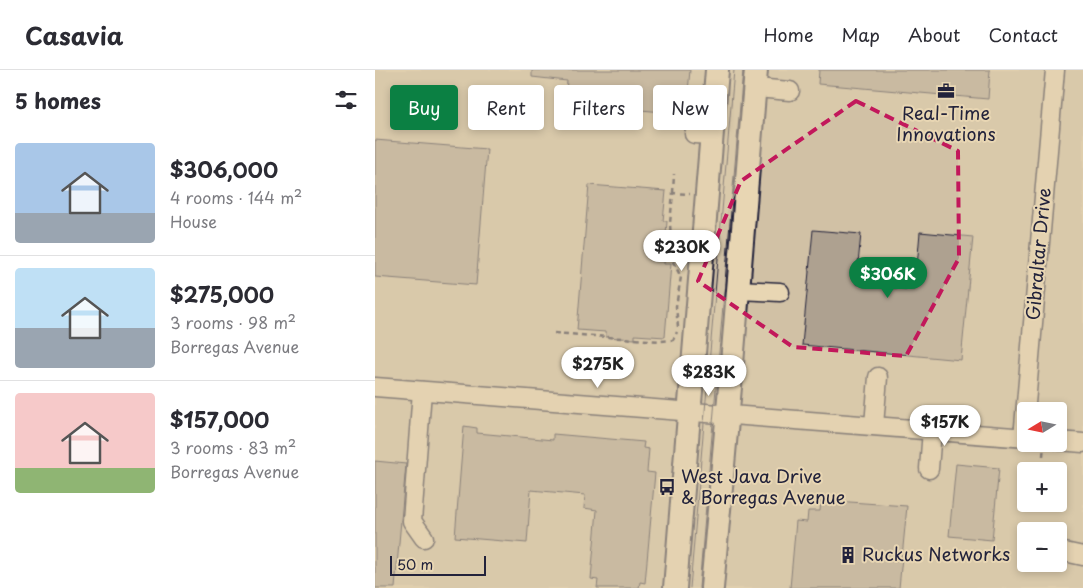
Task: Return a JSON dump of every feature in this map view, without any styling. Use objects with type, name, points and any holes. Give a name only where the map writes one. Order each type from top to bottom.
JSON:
[{"type":"main road","points":[[675,588],[689,412],[703,135],[717,70]]},
{"type":"main road","points":[[711,588],[755,79]]},
{"type":"street","name":"Gibraltar Drive","points":[[1028,402],[1055,70]]},
{"type":"street","points":[[755,79],[790,91]]},
{"type":"street","points":[[738,290],[781,292]]},
{"type":"street","points":[[874,425],[878,377]]},
{"type":"street","points":[[375,387],[1017,437]]},
{"type":"street","points":[[422,390],[412,521],[424,538]]},
{"type":"street","points":[[929,469],[932,430]]},
{"type":"street","points":[[1067,442],[1083,443]]},
{"type":"street","points":[[1067,553],[1083,556]]},
{"type":"path","points":[[554,333],[661,342],[676,337],[678,329],[676,306],[681,277],[672,260],[670,223],[674,174]]},
{"type":"path","points":[[673,193],[696,194]]},
{"type":"path","points":[[1043,452],[1043,456]]},
{"type":"highlighted area","points":[[856,101],[958,151],[959,258],[906,356],[793,347],[698,281],[741,181]]},
{"type":"shaded area","points":[[375,70],[1083,70],[1083,588],[375,588]]},
{"type":"building","points":[[532,70],[690,70],[689,85],[653,85],[653,111],[643,110],[643,85],[567,85],[567,81],[532,77]]},
{"type":"building","name":"Real-Time Innovations","points":[[819,70],[990,70],[988,99],[818,84]]},
{"type":"building","points":[[375,140],[487,149],[476,285],[375,277]]},
{"type":"building","points":[[589,185],[666,191],[663,221],[667,221],[664,264],[671,264],[665,337],[635,335],[635,339],[606,337],[606,332],[577,330]]},
{"type":"building","points":[[813,230],[861,234],[856,284],[915,290],[920,232],[973,237],[961,360],[802,345]]},
{"type":"building","points":[[464,426],[477,428],[477,433],[553,440],[553,434],[644,442],[643,448],[649,449],[647,472],[655,473],[645,583],[640,582],[639,588],[597,588],[598,580],[591,579],[597,510],[584,508],[585,495],[531,490],[527,543],[455,537]]},
{"type":"building","points":[[375,461],[406,464],[395,588],[375,588]]},
{"type":"building","points":[[956,464],[999,468],[992,540],[949,536]]},
{"type":"building","name":"Ruckus Networks","points":[[821,500],[907,506],[899,588],[790,588],[796,521],[807,522],[808,511],[820,511]]},
{"type":"tram line","points":[[690,588],[734,70]]},
{"type":"tram line","points":[[699,588],[743,70]]},
{"type":"place","name":"Real-Time Innovations","points":[[946,91]]},
{"type":"place","name":"West Java Drive & Borregas Avenue","points":[[667,487]]},
{"type":"place","name":"Ruckus Networks","points":[[848,555]]}]
